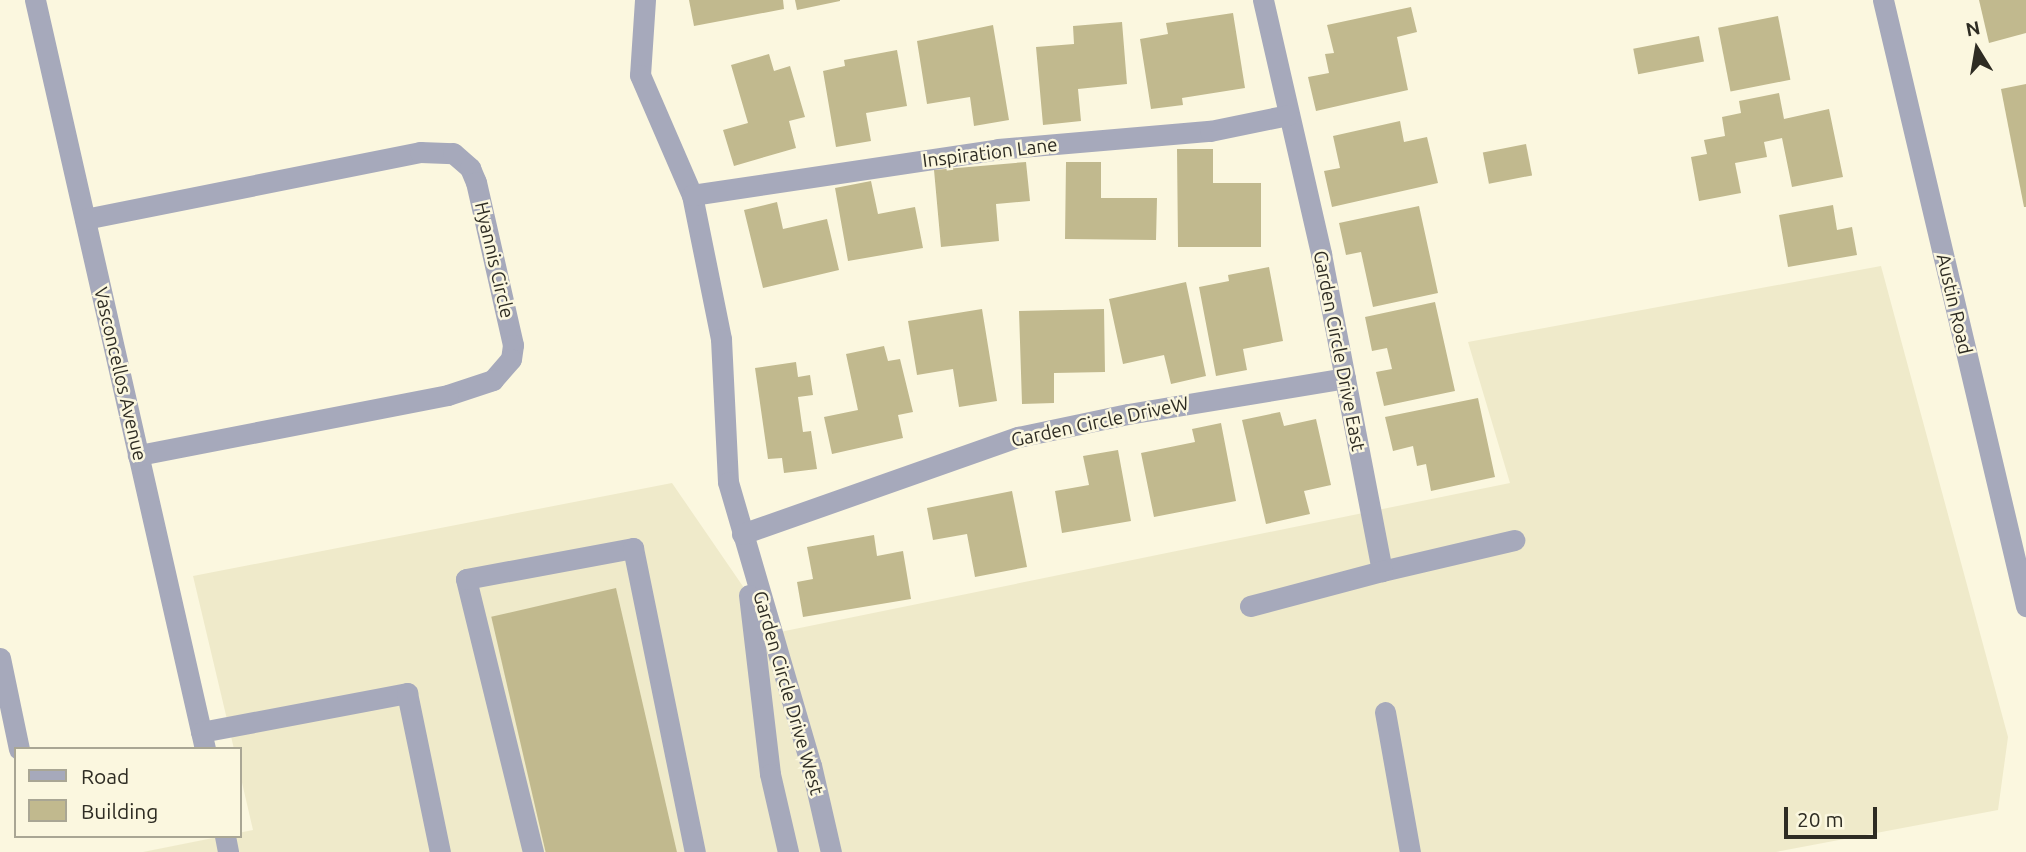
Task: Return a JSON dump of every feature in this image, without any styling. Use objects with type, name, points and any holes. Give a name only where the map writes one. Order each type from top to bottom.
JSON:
[{"type":"street","name":"Vasconcellos Avenue","points":[[35,0],[203,741]]},
{"type":"street","name":"Garden Circle Drive West","points":[[645,0],[640,75],[692,195],[721,339],[728,482],[741,534],[811,765],[831,852]]},
{"type":"street","name":"Garden Circle Drive East","points":[[1263,0],[1345,378],[1382,570]]},
{"type":"street","name":"Austin Road","points":[[1883,0],[2026,607]]},
{"type":"street","name":"Inspiration Lane","points":[[692,195],[998,149],[1210,131],[1288,115]]},
{"type":"street","name":"Hyannis Circle","points":[[85,219],[420,152],[453,153],[470,168],[476,182],[513,345],[511,359],[493,380],[448,395],[138,455]]},
{"type":"street","name":"Garden Circle DriveW","points":[[741,534],[1018,437],[1128,414],[1345,378]]},
{"type":"street","name":"Garden Circle Drive West","points":[[741,534],[770,774],[788,852]]},
{"type":"street","points":[[1250,606],[1382,570],[1514,540]]},
{"type":"street","points":[[533,852],[466,579],[633,548],[695,852]]},
{"type":"street","points":[[0,658],[19,747]]},
{"type":"street","points":[[203,741],[407,693],[440,852]]},
{"type":"street","points":[[1385,712],[1410,852]]},
{"type":"shaded area","points":[[1881,266],[2008,737],[1998,810],[1776,852],[143,852],[213,838],[242,838],[242,832],[253,830],[242,783],[242,747],[234,747],[193,576],[672,483],[775,633],[1510,483],[1468,342]]},
{"type":"building","points":[[689,0],[783,0],[784,9],[694,26]]},
{"type":"building","points":[[795,0],[840,0],[840,1],[797,10]]},
{"type":"building","points":[[1979,0],[2026,0],[2026,33],[1989,43]]},
{"type":"building","points":[[1411,7],[1417,32],[1397,37],[1408,90],[1316,111],[1308,77],[1329,73],[1325,54],[1334,53],[1327,25]]},
{"type":"building","points":[[1233,13],[1245,88],[1182,98],[1183,105],[1151,109],[1140,39],[1168,34],[1166,23]]},
{"type":"building","points":[[1778,16],[1790,80],[1731,91],[1718,28]]},
{"type":"building","points":[[1122,22],[1127,84],[1078,89],[1081,121],[1043,125],[1036,47],[1074,44],[1073,26]]},
{"type":"building","points":[[993,25],[1009,120],[974,126],[970,97],[927,104],[917,41]]},
{"type":"building","points":[[1699,36],[1704,62],[1638,74],[1633,49]]},
{"type":"building","points":[[897,50],[907,106],[866,113],[871,141],[836,147],[823,71],[845,66],[844,60]]},
{"type":"building","points":[[769,54],[774,71],[790,66],[805,117],[789,121],[796,148],[734,166],[723,130],[748,123],[731,65]]},
{"type":"building","points":[[2026,84],[2026,207],[2024,207],[2001,89]]},
{"type":"building","points":[[1779,93],[1784,119],[1829,109],[1843,177],[1792,187],[1782,138],[1764,142],[1767,157],[1735,163],[1741,193],[1699,201],[1691,157],[1707,154],[1704,140],[1725,136],[1722,117],[1741,113],[1739,101]]},
{"type":"building","points":[[1400,121],[1404,142],[1427,137],[1438,183],[1332,207],[1324,171],[1340,168],[1333,136]]},
{"type":"building","points":[[1526,144],[1532,175],[1489,184],[1483,152]]},
{"type":"building","points":[[1177,149],[1213,149],[1213,183],[1261,183],[1261,247],[1178,247]]},
{"type":"building","points":[[1026,162],[1030,201],[996,204],[999,241],[941,247],[934,170]]},
{"type":"building","points":[[1066,162],[1101,162],[1101,198],[1157,198],[1156,240],[1065,239]]},
{"type":"building","points":[[871,181],[878,214],[915,207],[923,248],[848,261],[835,188]]},
{"type":"building","points":[[777,202],[783,229],[827,219],[839,270],[763,288],[744,210]]},
{"type":"building","points":[[1833,205],[1837,230],[1852,227],[1857,255],[1788,267],[1779,215]]},
{"type":"building","points":[[1419,206],[1438,293],[1373,307],[1361,252],[1346,255],[1339,223]]},
{"type":"building","points":[[1269,267],[1283,341],[1243,349],[1247,370],[1216,376],[1199,287],[1229,281],[1228,275]]},
{"type":"building","points":[[1186,282],[1206,376],[1171,384],[1164,355],[1123,364],[1109,299]]},
{"type":"building","points":[[1435,302],[1455,391],[1384,406],[1376,372],[1392,369],[1387,348],[1372,351],[1365,317]]},
{"type":"building","points":[[982,309],[997,401],[959,407],[953,369],[917,375],[908,321]]},
{"type":"building","points":[[1104,309],[1105,372],[1054,373],[1054,403],[1022,404],[1019,311]]},
{"type":"building","points":[[884,346],[888,361],[900,359],[913,412],[898,415],[903,438],[832,454],[824,417],[858,410],[846,354]]},
{"type":"building","points":[[796,362],[798,377],[810,375],[813,395],[798,397],[803,432],[811,431],[817,469],[784,473],[782,458],[768,459],[755,368]]},
{"type":"building","points":[[1478,398],[1495,477],[1431,491],[1426,464],[1417,466],[1413,446],[1393,451],[1385,417]]},
{"type":"building","points":[[1280,412],[1284,426],[1316,419],[1331,485],[1304,491],[1310,514],[1266,524],[1242,420]]},
{"type":"building","points":[[1221,423],[1236,501],[1154,517],[1141,453],[1195,442],[1192,429]]},
{"type":"building","points":[[1118,450],[1131,521],[1062,533],[1055,491],[1089,485],[1083,456]]},
{"type":"building","points":[[1012,491],[1027,567],[975,577],[967,534],[933,540],[927,508]]},
{"type":"building","points":[[874,535],[877,556],[903,551],[911,599],[803,617],[797,582],[813,579],[807,547]]},
{"type":"building","points":[[616,588],[677,852],[546,852],[491,617]]}]
